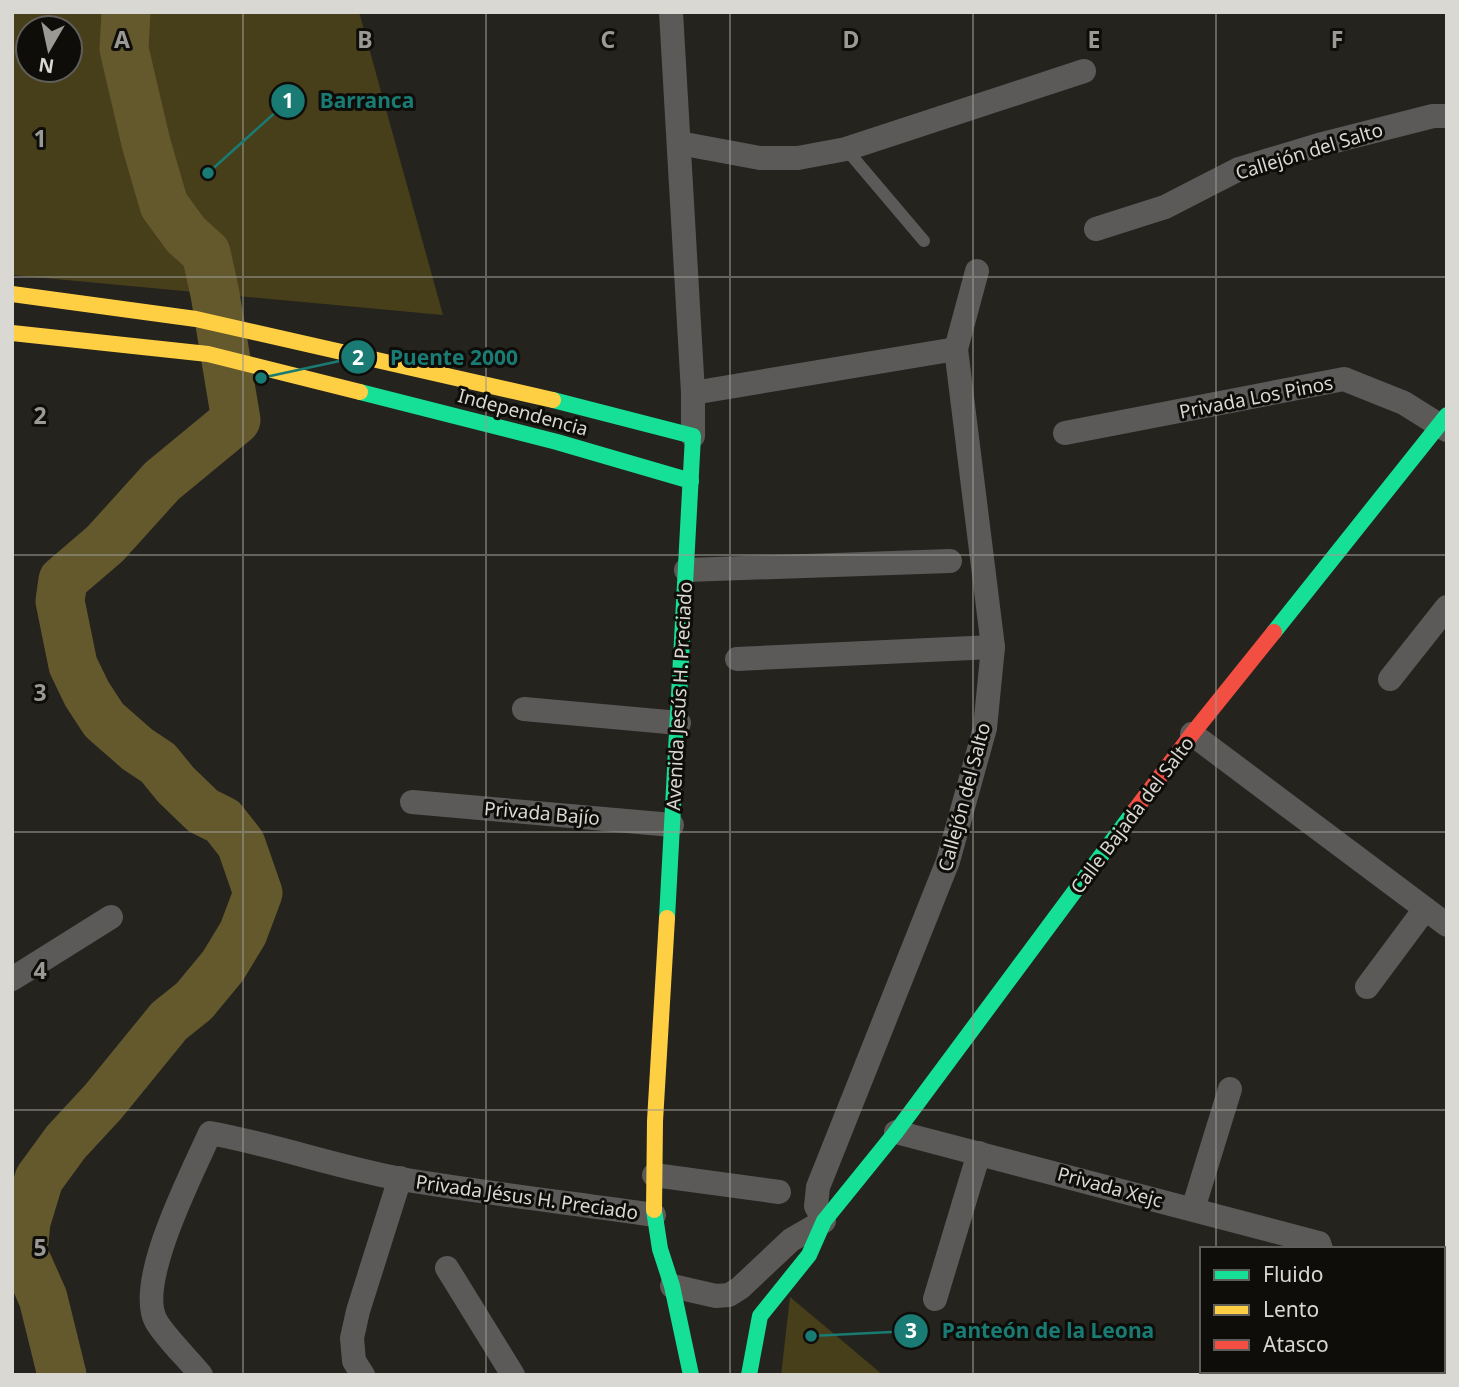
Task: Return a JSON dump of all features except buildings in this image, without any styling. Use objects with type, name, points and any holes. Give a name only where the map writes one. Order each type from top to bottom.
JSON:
[{"type":"street","name":"Avenida Jesús H. Preciado","points":[[671,12],[693,393],[693,436],[655,1121],[654,1215],[691,1375]]},
{"type":"street","points":[[678,143],[760,159],[797,158],[846,149],[1084,71]]},
{"type":"street","name":"Callejón del Salto","points":[[1096,229],[1165,207],[1239,169],[1433,116],[1447,116]]},
{"type":"street","name":"Callejón del Salto","points":[[824,1222],[816,1206],[818,1187],[948,861],[985,728],[993,647],[957,349],[977,271]]},
{"type":"street","name":"Independencia","points":[[12,295],[197,319],[556,401],[693,436]]},
{"type":"street","name":"Independencia","points":[[12,333],[208,354],[557,442],[691,481]]},
{"type":"street","points":[[693,393],[957,349]]},
{"type":"street","name":"Privada Los Pinos","points":[[1065,433],[1343,379],[1404,403],[1444,423]]},
{"type":"street","name":"Calle Bajada del Salto","points":[[749,1375],[760,1316],[809,1255],[824,1222],[896,1132],[1192,734],[1444,423]]},
{"type":"street","points":[[687,570],[950,561]]},
{"type":"street","points":[[1390,679],[1447,607]]},
{"type":"street","points":[[737,659],[993,647]]},
{"type":"street","points":[[524,709],[679,723]]},
{"type":"street","points":[[1192,734],[1447,925]]},
{"type":"street","name":"Privada Bajío","points":[[412,802],[672,825]]},
{"type":"street","points":[[1367,987],[1425,909]]},
{"type":"street","points":[[12,979],[111,917]]},
{"type":"street","points":[[1193,1209],[1230,1089]]},
{"type":"street","name":"Privada Xejc","points":[[896,1132],[1319,1243],[1320,1247]]},
{"type":"street","name":"Privada Jésus H. Preciado","points":[[201,1375],[155,1320],[151,1293],[157,1262],[210,1133],[400,1178],[654,1215]]},
{"type":"street","points":[[935,1299],[979,1153]]},
{"type":"street","points":[[654,1175],[779,1192]]},
{"type":"street","name":"Privada Jésus H. Preciado","points":[[363,1375],[354,1361],[352,1338],[400,1178]]},
{"type":"street","name":"Calle Bajada del Salto","points":[[672,1286],[716,1296],[729,1295],[791,1240],[824,1222]]},
{"type":"street","points":[[447,1268],[513,1375]]},
{"type":"lane","points":[[846,149],[923,242]]},
{"type":"shaded area","points":[[12,12],[359,12],[443,315],[12,275]]},
{"type":"shaded area","points":[[790,1297],[883,1375],[781,1375]]},
{"type":"waterway","points":[[62,1375],[43,1298],[23,1253],[26,1222],[39,1179],[66,1142],[103,1102],[169,1021],[194,1001],[223,966],[243,933],[258,893],[241,844],[223,821],[203,811],[158,763],[137,749],[104,720],[73,665],[60,601],[63,580],[105,544],[162,481],[236,420],[206,253],[186,235],[164,205],[146,143],[124,49],[126,12]]},
{"type":"traffic: fast","points":[[360,392],[557,442],[691,481]]},
{"type":"traffic: fast","points":[[553,400],[693,436],[667,918]]},
{"type":"traffic: fast","points":[[1274,632],[1447,415]]},
{"type":"traffic: fast","points":[[749,1375],[760,1316],[809,1255],[824,1221],[896,1132],[1135,810]]},
{"type":"traffic: fast","points":[[654,1210],[660,1249],[672,1286],[691,1375]]},
{"type":"traffic: slow","points":[[12,294],[196,319],[553,400]]},
{"type":"traffic: slow","points":[[12,333],[208,354],[360,392]]},
{"type":"traffic: slow","points":[[654,1210],[655,1121],[667,918]]},
{"type":"traffic: jam","points":[[1135,810],[1274,632]]},
{"type":"place","name":"Barranca","points":[[208,173]]},
{"type":"place","name":"Puente 2000","points":[[261,378]]},
{"type":"place","name":"Panteón de la Leona","points":[[811,1336]]}]
